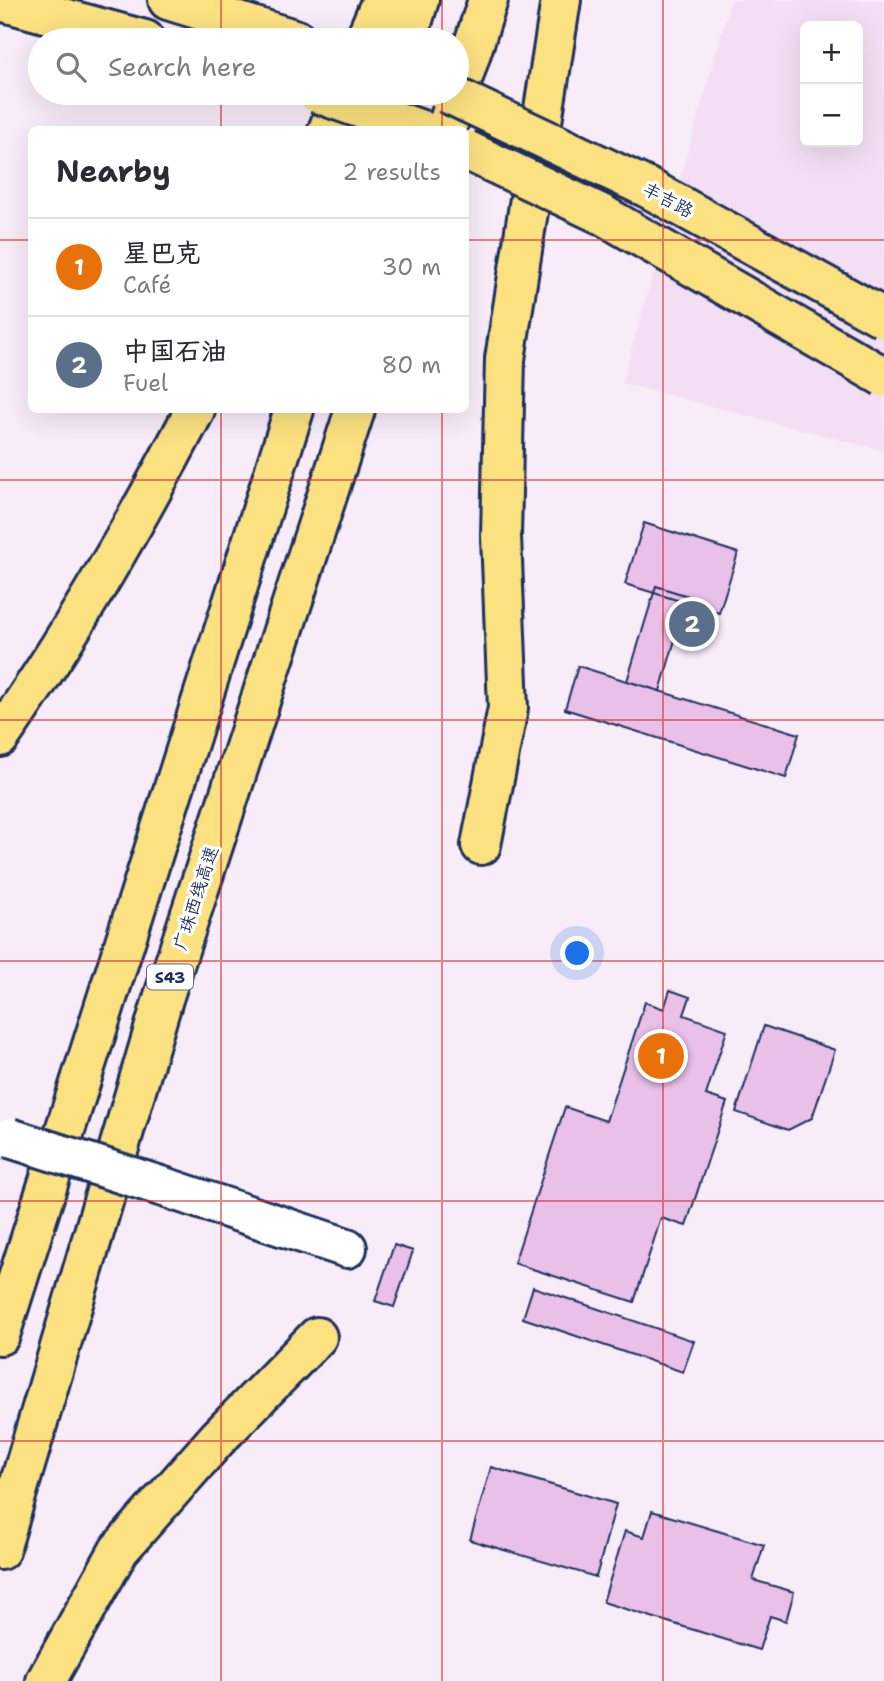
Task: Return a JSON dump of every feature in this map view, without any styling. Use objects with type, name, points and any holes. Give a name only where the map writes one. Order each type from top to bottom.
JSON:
[{"type":"main road","points":[[168,0],[258,28]]},
{"type":"main road","points":[[370,28],[382,0]]},
{"type":"main road","points":[[411,28],[419,0]]},
{"type":"main road","points":[[469,59],[488,0]]},
{"type":"main road","points":[[481,845],[508,708],[501,536],[505,359],[561,0]]},
{"type":"main road","points":[[0,1],[100,28]]},
{"type":"main road","name":"丰吉路","points":[[469,103],[648,188],[884,318]]},
{"type":"main road","points":[[330,126],[338,105]]},
{"type":"main road","points":[[351,105],[410,126]]},
{"type":"main road","points":[[382,126],[388,105]]},
{"type":"main road","points":[[447,126],[454,105]]},
{"type":"main road","points":[[469,151],[603,215],[884,377]]},
{"type":"main road","points":[[0,737],[46,671],[136,524],[193,413]]},
{"type":"main road","points":[[0,1335],[293,413]]},
{"type":"main road","name":"广珠西线高速","points":[[0,1550],[163,999],[354,413]]},
{"type":"main road","points":[[46,1681],[119,1550],[217,1439],[317,1337]]},
{"type":"lane","points":[[5,1136],[347,1248]]},
{"type":"shaded area","points":[[731,0],[884,0],[884,451],[622,383]]},
{"type":"building","points":[[644,523],[738,553],[719,613],[625,584]]},
{"type":"building","points":[[656,586],[688,596],[660,691],[627,681]]},
{"type":"building","points":[[578,666],[799,734],[786,778],[565,709]]},
{"type":"building","points":[[670,990],[690,997],[684,1015],[727,1030],[706,1095],[727,1102],[686,1226],[661,1218],[634,1302],[514,1263],[565,1107],[606,1121],[645,1002],[664,1009]]},
{"type":"building","points":[[764,1026],[835,1050],[812,1118],[788,1130],[736,1112]]},
{"type":"building","points":[[394,1245],[413,1251],[394,1307],[375,1301]]},
{"type":"building","points":[[533,1287],[694,1341],[683,1372],[523,1318]]},
{"type":"building","points":[[491,1467],[616,1504],[596,1577],[470,1540]]},
{"type":"building","points":[[652,1511],[764,1545],[753,1580],[794,1592],[786,1621],[770,1616],[759,1650],[603,1602],[625,1531],[644,1537]]},
{"type":"place","name":"中国石油","points":[[692,624]]},
{"type":"place","name":"星巴克","points":[[661,1056]]}]
